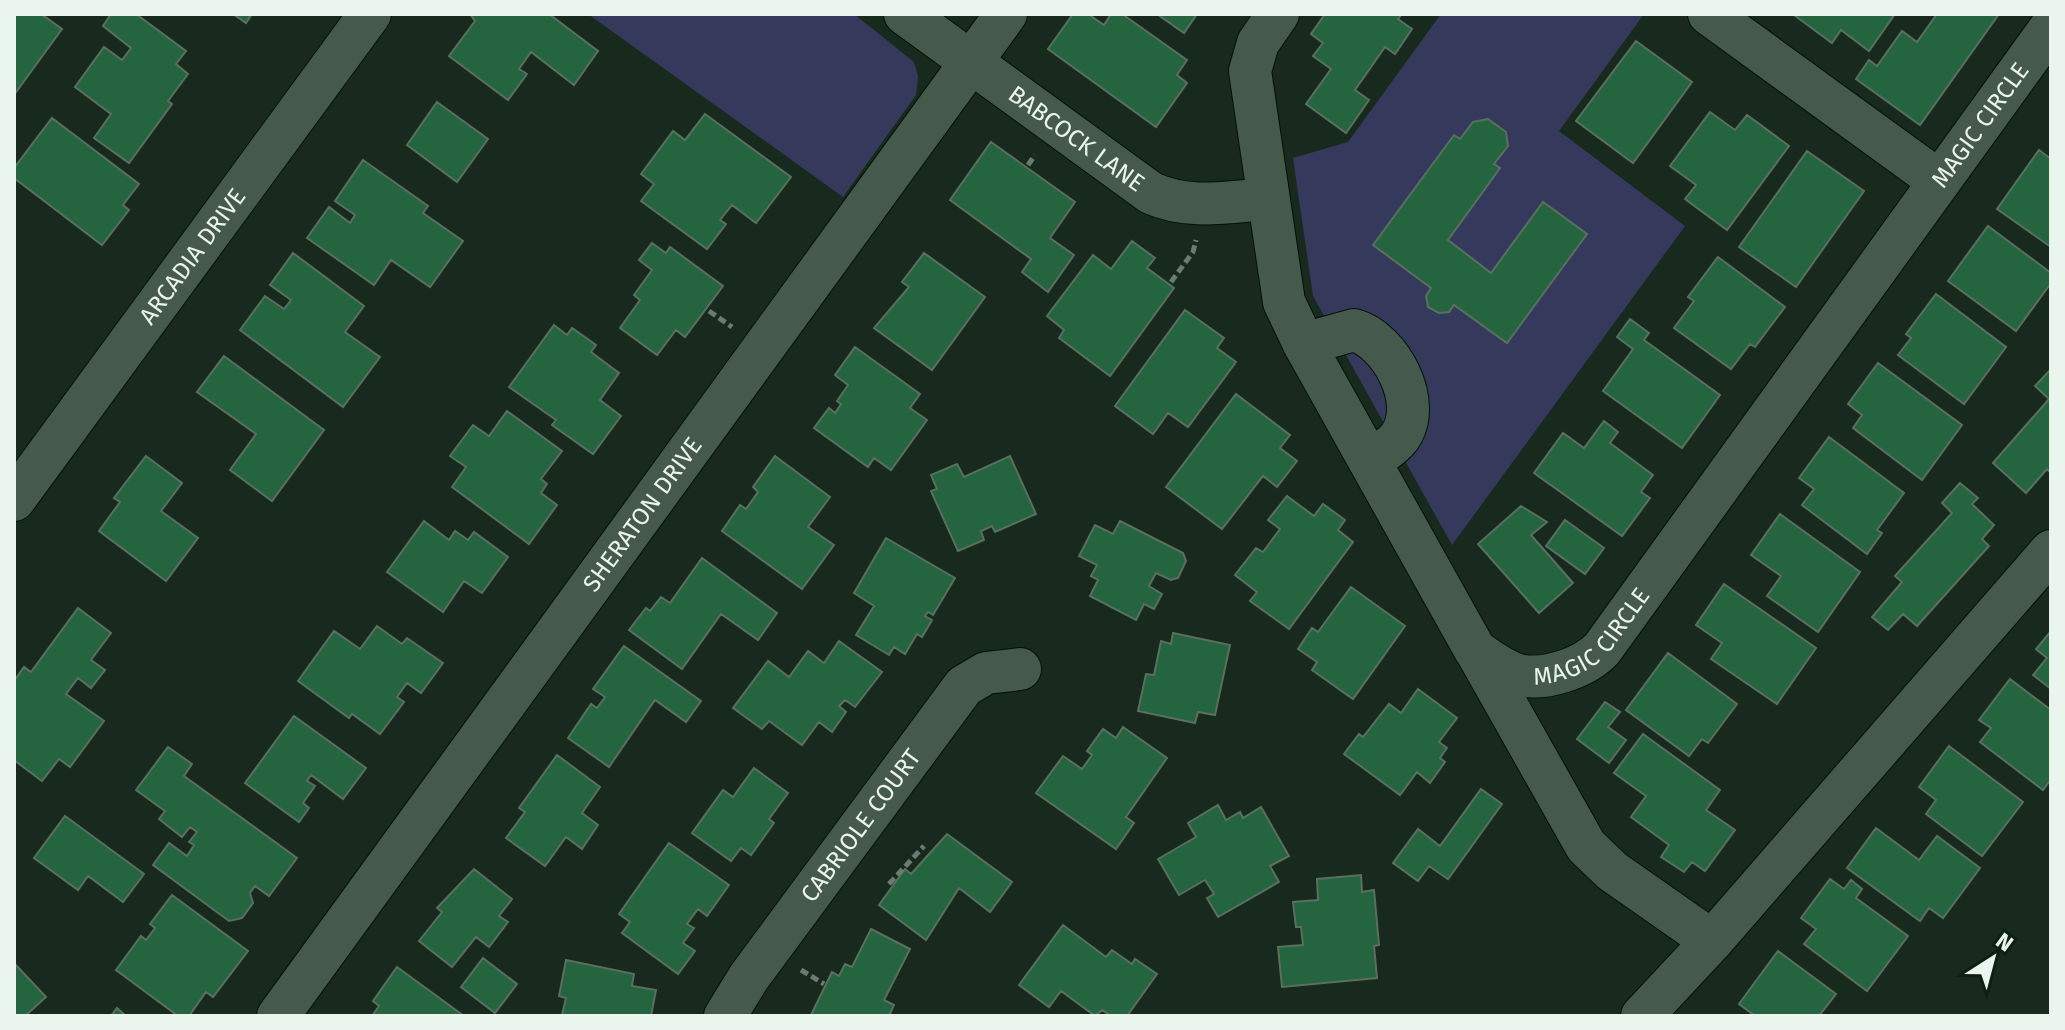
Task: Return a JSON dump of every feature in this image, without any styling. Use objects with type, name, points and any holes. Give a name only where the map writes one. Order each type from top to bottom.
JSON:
[{"type":"street","name":"ARCADIA DRIVE","points":[[14,500],[370,14]]},
{"type":"street","name":"BABCOCK LANE","points":[[905,14],[1151,193],[1178,203],[1199,205],[1267,199]]},
{"type":"street","name":"SHERATON DRIVE","points":[[278,1016],[1006,14]]},
{"type":"street","name":"MAGIC CIRCLE","points":[[1278,14],[1258,43],[1250,71],[1281,290],[1288,314],[1475,650],[1506,670],[1528,676],[1585,664],[1602,649],[2051,27]]},
{"type":"street","points":[[1709,14],[1939,181]]},
{"type":"street","points":[[1304,344],[1354,330],[1379,343],[1389,355],[1402,385],[1406,416],[1399,438],[1369,460]]},
{"type":"street","points":[[1642,1016],[1712,941],[2051,551]]},
{"type":"street","points":[[1475,650],[1586,846],[1612,871],[1712,941]]},
{"type":"street","name":"CABRIOLE COURT","points":[[725,1016],[760,962],[964,686],[986,673],[1020,669]]},
{"type":"path","points":[[1171,282],[1193,252],[1196,233]]},
{"type":"path","points":[[709,311],[739,332]]},
{"type":"path","points":[[889,884],[924,846]]},
{"type":"path","points":[[884,867],[895,875]]},
{"type":"path","points":[[796,967],[824,984]]},
{"type":"shaded area","points":[[588,14],[854,14],[914,62],[918,76],[916,95],[843,197]]},
{"type":"shaded area","points":[[1441,14],[1644,14],[1559,131],[1685,226],[1452,545],[1313,296],[1293,158],[1348,142]]},
{"type":"building","points":[[14,14],[41,14],[62,29],[14,95]]},
{"type":"building","points":[[111,14],[136,14],[186,51],[176,64],[188,74],[168,101],[172,104],[129,163],[94,138],[111,114],[75,87],[104,47],[122,60],[131,48],[103,26]]},
{"type":"building","points":[[233,14],[252,14],[246,23]]},
{"type":"building","points":[[470,14],[549,14],[598,51],[574,85],[531,52],[519,69],[527,74],[508,100],[449,56],[475,21]]},
{"type":"building","points":[[1073,14],[1088,14],[1104,25],[1111,14],[1122,14],[1187,60],[1177,75],[1187,83],[1156,127],[1048,49]]},
{"type":"building","points":[[1157,14],[1197,14],[1184,33]]},
{"type":"building","points":[[1325,14],[1402,14],[1398,19],[1412,29],[1395,54],[1385,47],[1355,90],[1369,100],[1346,133],[1306,104],[1331,69],[1313,56],[1323,43],[1311,34]]},
{"type":"building","points":[[1895,14],[1869,51],[1841,30],[1832,43],[1794,15]]},
{"type":"building","points":[[1937,14],[1999,14],[1920,125],[1856,79],[1869,60],[1877,66],[1902,31],[1917,42]]},
{"type":"building","points":[[1636,41],[1692,82],[1633,163],[1576,121]]},
{"type":"building","points":[[437,102],[488,139],[457,182],[407,145]]},
{"type":"building","points":[[1710,112],[1735,130],[1747,115],[1789,146],[1727,230],[1685,199],[1696,185],[1670,166]]},
{"type":"building","points":[[705,114],[791,177],[756,223],[732,205],[720,220],[726,224],[707,249],[641,201],[654,184],[641,174],[673,131],[685,140]]},
{"type":"building","points":[[52,118],[139,184],[123,205],[129,210],[102,245],[14,178],[14,168]]},
{"type":"building","points":[[1488,119],[1506,132],[1508,146],[1494,164],[1500,168],[1448,240],[1491,273],[1543,202],[1587,234],[1507,343],[1454,305],[1449,312],[1439,313],[1428,307],[1426,296],[1431,288],[1373,245],[1454,135],[1460,139],[1473,122]]},
{"type":"building","points":[[991,142],[1075,202],[1050,238],[1074,255],[1048,292],[1022,272],[1031,259],[950,200]]},
{"type":"building","points":[[2039,150],[2051,159],[2051,247],[1997,209]]},
{"type":"building","points":[[1807,151],[1864,191],[1796,287],[1739,247]]},
{"type":"building","points":[[363,160],[428,206],[423,213],[463,241],[430,287],[391,260],[374,285],[307,238],[329,207],[350,223],[355,215],[335,201]]},
{"type":"building","points":[[1988,226],[2051,273],[2051,283],[2016,331],[1948,281]]},
{"type":"building","points":[[1132,241],[1155,258],[1147,268],[1174,288],[1110,376],[1059,338],[1064,330],[1047,316],[1093,255],[1111,269]]},
{"type":"building","points":[[652,243],[666,253],[670,247],[723,286],[685,337],[676,330],[657,355],[620,328],[640,300],[634,295],[652,270],[639,260]]},
{"type":"building","points":[[293,253],[364,306],[345,332],[380,357],[343,407],[240,330],[265,296],[284,309],[291,300],[270,285]]},
{"type":"building","points":[[924,253],[985,297],[932,370],[874,328],[909,287],[902,282]]},
{"type":"building","points":[[1718,257],[1785,307],[1755,347],[1750,344],[1731,369],[1674,328],[1694,301],[1688,297]]},
{"type":"building","points":[[1936,294],[2006,347],[1964,404],[1898,355],[1911,338],[1906,334]]},
{"type":"building","points":[[1185,310],[1224,338],[1217,348],[1236,362],[1188,427],[1168,413],[1153,434],[1115,406]]},
{"type":"building","points":[[1630,319],[1649,333],[1644,340],[1720,395],[1682,448],[1603,391],[1633,349],[1617,337]]},
{"type":"building","points":[[554,325],[567,335],[572,328],[596,345],[591,352],[619,373],[600,400],[621,416],[593,454],[552,425],[556,420],[509,387]]},
{"type":"building","points":[[855,347],[920,394],[910,408],[927,420],[891,470],[874,458],[868,467],[814,428],[829,408],[835,413],[841,404],[837,401],[848,385],[835,375]]},
{"type":"building","points":[[224,356],[324,430],[272,501],[230,470],[256,434],[197,392]]},
{"type":"building","points":[[1878,363],[1962,425],[1922,480],[1853,428],[1862,415],[1848,404]]},
{"type":"building","points":[[2051,369],[2051,473],[2047,469],[2026,493],[1993,463],[2049,399],[2035,386]]},
{"type":"building","points":[[1236,394],[1290,435],[1280,448],[1297,461],[1277,487],[1263,476],[1222,529],[1166,487]]},
{"type":"building","points":[[507,411],[562,451],[541,479],[547,484],[541,493],[557,505],[529,544],[452,487],[466,467],[450,456],[473,425],[489,436]]},
{"type":"building","points":[[1604,421],[1618,432],[1610,443],[1653,475],[1641,492],[1650,498],[1622,536],[1534,473],[1563,433],[1584,448]]},
{"type":"building","points":[[1829,437],[1904,493],[1877,530],[1882,533],[1867,554],[1802,505],[1814,489],[1799,478]]},
{"type":"building","points":[[146,456],[182,483],[161,511],[198,538],[166,581],[99,531],[120,502],[114,498]]},
{"type":"building","points":[[775,456],[830,497],[808,527],[834,545],[802,589],[722,531],[740,505],[746,509],[758,492],[753,487]]},
{"type":"building","points":[[1010,456],[1036,514],[995,532],[992,526],[981,531],[984,540],[958,551],[931,491],[937,489],[931,475],[957,464],[964,477]]},
{"type":"building","points":[[1960,483],[1978,498],[1972,504],[1994,525],[1982,539],[1989,546],[1917,626],[1903,614],[1888,630],[1872,617],[1902,582],[1895,576],[1952,513],[1942,503]]},
{"type":"building","points":[[1287,496],[1314,516],[1323,504],[1345,520],[1338,530],[1353,542],[1289,629],[1250,601],[1257,592],[1235,575],[1256,548],[1263,552],[1280,529],[1268,520]]},
{"type":"building","points":[[1521,506],[1547,522],[1531,535],[1573,583],[1539,613],[1478,544]]},
{"type":"building","points":[[1780,514],[1860,572],[1818,632],[1767,596],[1781,576],[1751,555]]},
{"type":"building","points":[[1565,520],[1604,548],[1585,574],[1546,546]]},
{"type":"building","points":[[424,521],[449,540],[455,531],[468,540],[474,532],[508,557],[482,593],[464,581],[443,612],[387,572]]},
{"type":"building","points":[[1120,521],[1183,553],[1186,561],[1178,578],[1171,580],[1156,573],[1149,586],[1162,594],[1154,609],[1144,604],[1136,620],[1090,596],[1098,580],[1091,576],[1097,565],[1079,556],[1095,525],[1113,534]]},
{"type":"building","points":[[886,538],[955,578],[933,615],[928,612],[925,616],[932,620],[922,637],[917,634],[905,654],[894,647],[889,655],[856,635],[874,606],[854,593]]},
{"type":"building","points":[[702,558],[777,613],[758,640],[721,614],[682,669],[629,630],[646,608],[650,611],[661,597],[670,603]]},
{"type":"building","points":[[1724,584],[1816,648],[1777,704],[1711,659],[1722,643],[1696,625]]},
{"type":"building","points":[[1351,587],[1405,626],[1353,699],[1312,670],[1317,662],[1298,649],[1312,628],[1318,632]]},
{"type":"building","points":[[78,608],[111,633],[91,660],[105,670],[91,688],[78,678],[66,694],[104,721],[70,767],[59,759],[42,781],[14,760],[14,681],[24,667],[31,672]]},
{"type":"building","points":[[377,626],[402,644],[407,638],[443,663],[421,693],[407,683],[397,697],[404,702],[380,734],[352,714],[349,718],[298,681],[334,631],[360,649]]},
{"type":"building","points":[[2051,631],[2051,689],[2033,675],[2047,658],[2036,649]]},
{"type":"building","points":[[1173,633],[1230,645],[1215,715],[1198,712],[1195,723],[1138,711],[1146,674],[1154,675],[1161,641],[1171,644]]},
{"type":"building","points":[[839,641],[882,672],[855,707],[845,700],[839,706],[846,712],[832,732],[819,722],[802,745],[769,721],[762,729],[733,708],[768,661],[789,677],[808,651],[824,663]]},
{"type":"building","points":[[624,646],[701,701],[686,722],[655,700],[609,767],[568,738],[591,704],[597,708],[605,697],[593,689]]},
{"type":"building","points":[[1668,653],[1737,704],[1708,743],[1702,739],[1689,756],[1626,710]]},
{"type":"building","points":[[2010,679],[2051,710],[2051,779],[2043,790],[1980,742],[1991,728],[1979,720]]},
{"type":"building","points":[[1418,689],[1457,718],[1439,742],[1447,748],[1440,758],[1445,762],[1430,783],[1417,772],[1400,795],[1344,754],[1359,734],[1363,737],[1389,704],[1401,713]]},
{"type":"building","points":[[1605,702],[1620,712],[1608,727],[1626,740],[1609,763],[1577,739]]},
{"type":"building","points":[[294,716],[366,768],[343,799],[311,775],[307,781],[315,786],[303,803],[309,808],[299,822],[245,783]]},
{"type":"building","points":[[1123,727],[1167,758],[1126,817],[1134,823],[1116,849],[1036,793],[1063,756],[1082,769],[1092,755],[1087,751],[1103,729],[1116,738]]},
{"type":"building","points":[[1643,734],[1720,790],[1706,810],[1735,830],[1705,871],[1692,862],[1684,872],[1661,857],[1669,845],[1631,817],[1646,796],[1614,773]]},
{"type":"building","points":[[1949,746],[2023,802],[1982,856],[1926,814],[1936,800],[1919,787]]},
{"type":"building","points":[[168,747],[192,764],[184,776],[297,858],[269,896],[255,886],[250,893],[253,903],[242,918],[229,921],[153,865],[169,843],[187,856],[194,845],[189,842],[197,832],[190,827],[182,837],[159,819],[165,811],[136,790]]},
{"type":"building","points":[[557,755],[600,787],[582,813],[598,825],[582,849],[566,837],[545,866],[506,838],[525,812],[519,808]]},
{"type":"building","points":[[754,768],[788,793],[769,819],[774,823],[751,855],[741,848],[731,861],[692,833],[723,790],[733,797]]},
{"type":"building","points":[[1481,789],[1502,804],[1448,879],[1429,866],[1418,881],[1393,863],[1418,829],[1440,846]]},
{"type":"building","points":[[1218,805],[1226,820],[1240,812],[1243,818],[1261,807],[1289,856],[1270,866],[1279,882],[1218,917],[1207,898],[1214,894],[1205,880],[1179,895],[1158,859],[1196,837],[1188,823]]},
{"type":"building","points":[[65,816],[144,874],[123,902],[88,876],[78,890],[34,858]]},
{"type":"building","points":[[1876,828],[1919,860],[1937,836],[1980,868],[1943,918],[1929,908],[1920,921],[1847,868]]},
{"type":"building","points":[[947,834],[1012,882],[990,912],[959,888],[926,940],[879,905],[905,869],[911,874]]},
{"type":"building","points":[[669,843],[729,885],[707,916],[698,909],[687,924],[694,928],[683,943],[695,951],[678,974],[622,933],[630,922],[619,914]]},
{"type":"building","points":[[474,869],[512,899],[499,916],[508,922],[489,947],[476,937],[452,967],[419,941],[442,912],[437,908]]},
{"type":"building","points":[[1361,875],[1362,892],[1374,890],[1379,945],[1374,946],[1377,978],[1282,987],[1278,947],[1303,945],[1301,927],[1296,927],[1293,902],[1318,900],[1317,879]]},
{"type":"building","points":[[1830,879],[1844,889],[1851,880],[1862,889],[1856,898],[1908,936],[1867,991],[1804,944],[1816,929],[1801,918]]},
{"type":"building","points":[[172,895],[248,951],[213,997],[206,992],[189,1016],[178,1016],[116,970],[141,936],[146,940],[155,928],[150,924]]},
{"type":"building","points":[[1063,925],[1106,957],[1112,950],[1132,964],[1135,959],[1157,974],[1127,1016],[1111,1016],[1102,1010],[1095,1016],[1061,991],[1049,1007],[1019,985]]},
{"type":"building","points":[[871,929],[910,949],[884,1000],[894,1005],[889,1016],[811,1015],[832,972],[839,976],[845,964],[852,967]]},
{"type":"building","points":[[1778,951],[1836,994],[1819,1016],[1755,1016],[1739,1004]]},
{"type":"building","points":[[483,958],[517,984],[495,1013],[461,987]]},
{"type":"building","points":[[566,960],[634,974],[632,986],[656,990],[651,1016],[551,1016],[562,1015],[566,998],[559,996]]},
{"type":"building","points":[[14,963],[46,997],[25,1016],[14,1016]]},
{"type":"building","points":[[397,967],[464,1016],[372,1016],[379,1006],[373,1001]]},
{"type":"building","points":[[117,1008],[126,1016],[111,1016]]}]
